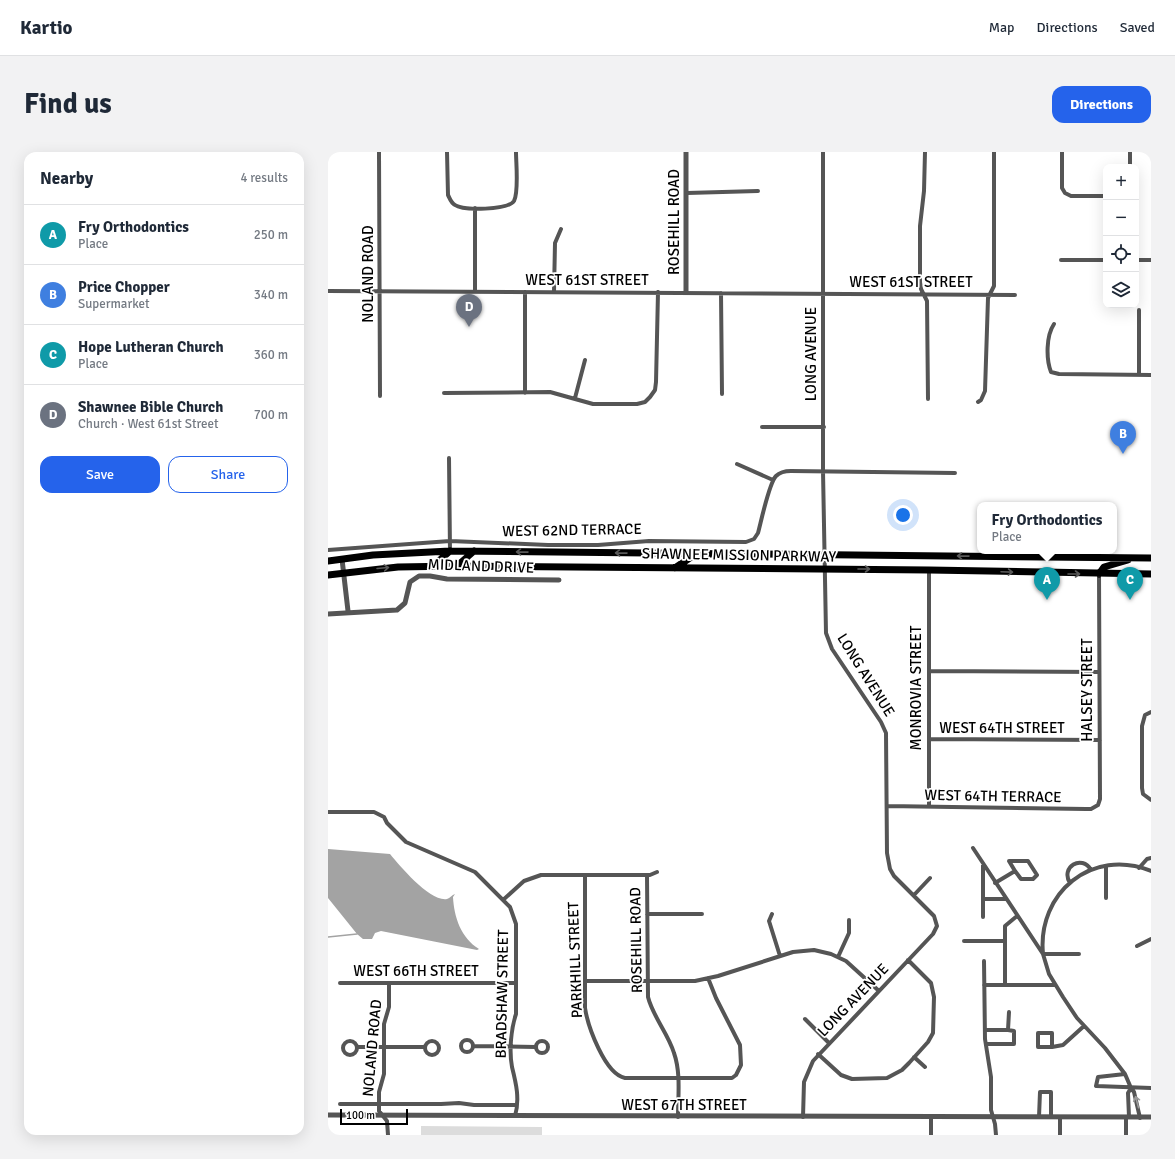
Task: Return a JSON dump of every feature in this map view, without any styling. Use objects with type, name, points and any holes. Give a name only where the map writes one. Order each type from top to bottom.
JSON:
[{"type":"highway","name":"SHAWNEE MISSION PARKWAY","points":[[328,561],[342,558],[403,553],[475,551],[1151,558]]},
{"type":"highway","points":[[457,566],[475,551]]},
{"type":"highway","points":[[432,566],[450,552]]},
{"type":"highway","points":[[658,567],[669,561],[674,554]]},
{"type":"highway","points":[[675,568],[696,554]]},
{"type":"highway","points":[[1099,574],[1104,567],[1136,558]]},
{"type":"highway","name":"SHAWNEE MISSION PARKWAY","points":[[328,575],[398,567],[432,566],[928,570],[1151,574]]},
{"type":"street","name":"NOLAND ROAD","points":[[379,152],[380,396]]},
{"type":"street","points":[[448,152],[448,191],[451,201],[459,207],[475,208],[506,207],[514,201],[516,192],[516,152]]},
{"type":"street","name":"ROSEHILL ROAD","points":[[686,152],[686,292]]},
{"type":"street","name":"LONG AVENUE","points":[[803,1117],[804,1082],[810,1065],[818,1054],[933,934],[937,926],[934,916],[894,876],[890,869],[887,853],[886,733],[881,722],[828,641],[826,626],[823,471],[823,152]]},
{"type":"street","points":[[925,152],[924,191],[920,226],[920,282],[927,301],[928,399]]},
{"type":"street","points":[[978,402],[981,400],[985,391],[988,298],[994,278],[994,152]]},
{"type":"street","points":[[1062,152],[1062,188],[1065,193],[1071,196],[1103,196]]},
{"type":"street","points":[[1130,152],[1130,164]]},
{"type":"street","points":[[687,192],[758,191]]},
{"type":"street","points":[[475,208],[476,292]]},
{"type":"street","points":[[554,292],[555,242],[561,229]]},
{"type":"street","points":[[1061,260],[1103,260]]},
{"type":"street","points":[[1139,260],[1151,260]]},
{"type":"street","name":"WEST 61ST STREET","points":[[328,291],[721,292],[1015,295]]},
{"type":"street","points":[[525,292],[525,392]]},
{"type":"street","name":"ROSEHILL ROAD","points":[[575,398],[593,404],[637,404],[645,402],[650,397],[655,390],[656,382],[658,292]]},
{"type":"street","points":[[721,292],[722,394]]},
{"type":"street","points":[[1139,310],[1139,375]]},
{"type":"street","points":[[1054,324],[1049,334],[1048,365],[1051,372],[1058,374],[1151,375]]},
{"type":"street","points":[[444,393],[550,392],[575,398],[585,360]]},
{"type":"street","points":[[762,427],[824,427]]},
{"type":"street","points":[[449,458],[450,552]]},
{"type":"street","points":[[737,464],[773,480],[776,476],[786,471],[955,473]]},
{"type":"street","name":"WEST 62ND TERRACE","points":[[328,550],[450,541],[548,545],[598,545],[649,541],[746,542],[754,539],[758,533],[773,480]]},
{"type":"street","points":[[342,558],[345,572],[348,612]]},
{"type":"street","name":"MONROVIA STREET","points":[[928,570],[929,807]]},
{"type":"street","name":"HALSEY STREET","points":[[1098,805],[1100,799],[1099,574]]},
{"type":"street","name":"MIDLAND DRIVE","points":[[328,614],[398,610],[405,603],[410,582],[419,576],[448,579],[559,580]]},
{"type":"street","points":[[929,671],[1099,672]]},
{"type":"street","points":[[1149,799],[1143,794],[1142,788],[1142,726],[1145,715],[1151,712]]},
{"type":"street","name":"WEST 64TH STREET","points":[[928,740],[1100,740]]},
{"type":"street","name":"WEST 64TH TERRACE","points":[[887,806],[1091,809],[1098,805]]},
{"type":"street","points":[[328,812],[360,812],[378,814],[382,810]]},
{"type":"street","name":"BRADSHAW STREET","points":[[378,814],[384,817],[402,839],[470,869],[503,900],[514,915],[516,924],[516,1014],[512,1026],[512,1066],[516,1080],[517,1105],[515,1116]]},
{"type":"street","points":[[972,848],[1043,954]]},
{"type":"street","points":[[1140,868],[1147,859],[1151,858]]},
{"type":"street","points":[[1009,861],[1028,861],[1038,875],[1033,879],[1021,879],[1015,870],[1009,861]]},
{"type":"street","points":[[1070,883],[1067,876],[1068,870],[1076,862],[1083,862],[1089,865],[1091,870]]},
{"type":"street","points":[[983,864],[983,917]]},
{"type":"street","points":[[1140,1118],[1134,1092],[1125,1074],[1105,1048],[1084,1026],[1055,985],[1046,967],[1043,954],[1042,936],[1045,919],[1053,902],[1070,883],[1082,874],[1106,866],[1119,865],[1151,871]]},
{"type":"street","points":[[1106,866],[1106,898]]},
{"type":"street","points":[[995,883],[1015,870]]},
{"type":"street","points":[[503,900],[530,878],[541,875],[647,875],[657,872]]},
{"type":"street","name":"PARKHILL STREET","points":[[585,875],[585,981],[587,1019],[593,1036],[611,1070],[618,1076],[623,1078],[732,1078],[740,1070],[741,1053],[737,1038],[716,998],[708,978]]},
{"type":"street","name":"ROSEHILL ROAD","points":[[647,875],[648,997],[650,1006],[674,1053],[678,1078],[678,1117]]},
{"type":"street","points":[[914,895],[930,878]]},
{"type":"street","points":[[983,899],[1006,899]]},
{"type":"street","points":[[647,914],[702,914]]},
{"type":"street","points":[[772,914],[769,921],[780,956]]},
{"type":"street","points":[[1005,985],[1005,926],[1017,916]]},
{"type":"street","points":[[838,957],[848,933],[849,920]]},
{"type":"street","points":[[1137,946],[1151,939]]},
{"type":"street","points":[[964,941],[1005,941]]},
{"type":"street","points":[[585,981],[695,981],[793,952],[814,950],[838,957],[850,964],[879,991]]},
{"type":"street","points":[[1043,954],[1079,954]]},
{"type":"street","points":[[818,1054],[841,1075],[852,1079],[887,1078],[902,1070],[928,1042],[933,1033],[934,992],[930,982],[908,960]]},
{"type":"street","points":[[984,961],[984,1030],[991,1077],[991,1110],[996,1135]]},
{"type":"street","name":"WEST 66TH STREET","points":[[340,983],[516,983]]},
{"type":"street","name":"NOLAND ROAD","points":[[388,1135],[387,1121],[380,1111],[379,1092],[384,1074],[384,1024],[389,1007],[389,983]]},
{"type":"street","points":[[984,985],[1055,985]]},
{"type":"street","points":[[1008,1012],[1008,1030]]},
{"type":"street","points":[[805,1019],[829,1043]]},
{"type":"street","points":[[1052,1047],[1052,1033],[1038,1033],[1038,1047],[1052,1047],[1063,1045],[1084,1026]]},
{"type":"street","points":[[984,1030],[1014,1031],[1014,1044],[986,1044]]},
{"type":"street","points":[[473,1046],[536,1047]]},
{"type":"street","points":[[357,1047],[425,1047]]},
{"type":"street","points":[[914,1057],[926,1067]]},
{"type":"street","points":[[1125,1074],[1098,1077],[1096,1086],[1151,1088]]},
{"type":"street","points":[[1126,1135],[1128,1093],[1131,1088]]},
{"type":"street","points":[[1039,1117],[1040,1092],[1051,1092],[1051,1117]]},
{"type":"street","points":[[340,1104],[459,1103],[474,1105],[517,1105]]},
{"type":"street","name":"WEST 67TH STREET","points":[[328,1115],[1151,1118]]},
{"type":"street","points":[[932,1117],[932,1135]]},
{"type":"street","points":[[1060,1117],[1060,1135]]},
{"type":"shaded area","points":[[328,849],[390,854],[416,882],[432,895],[447,899],[455,894],[453,897],[455,912],[463,933],[467,939],[479,949],[477,950],[381,931],[375,933],[372,939],[363,939],[357,934],[328,898]]},
{"type":"shaded area","points":[[421,1126],[542,1127],[542,1135],[421,1135]]},
{"type":"waterway","points":[[328,937],[357,934]]},
{"type":"place","name":"Shawnee Bible Church","points":[[469,327]]},
{"type":"place","name":"Price Chopper","points":[[1123,454]]},
{"type":"place","name":"Fry Orthodontics","points":[[1047,600]]},
{"type":"place","name":"Hope Lutheran Church","points":[[1130,600]]}]
